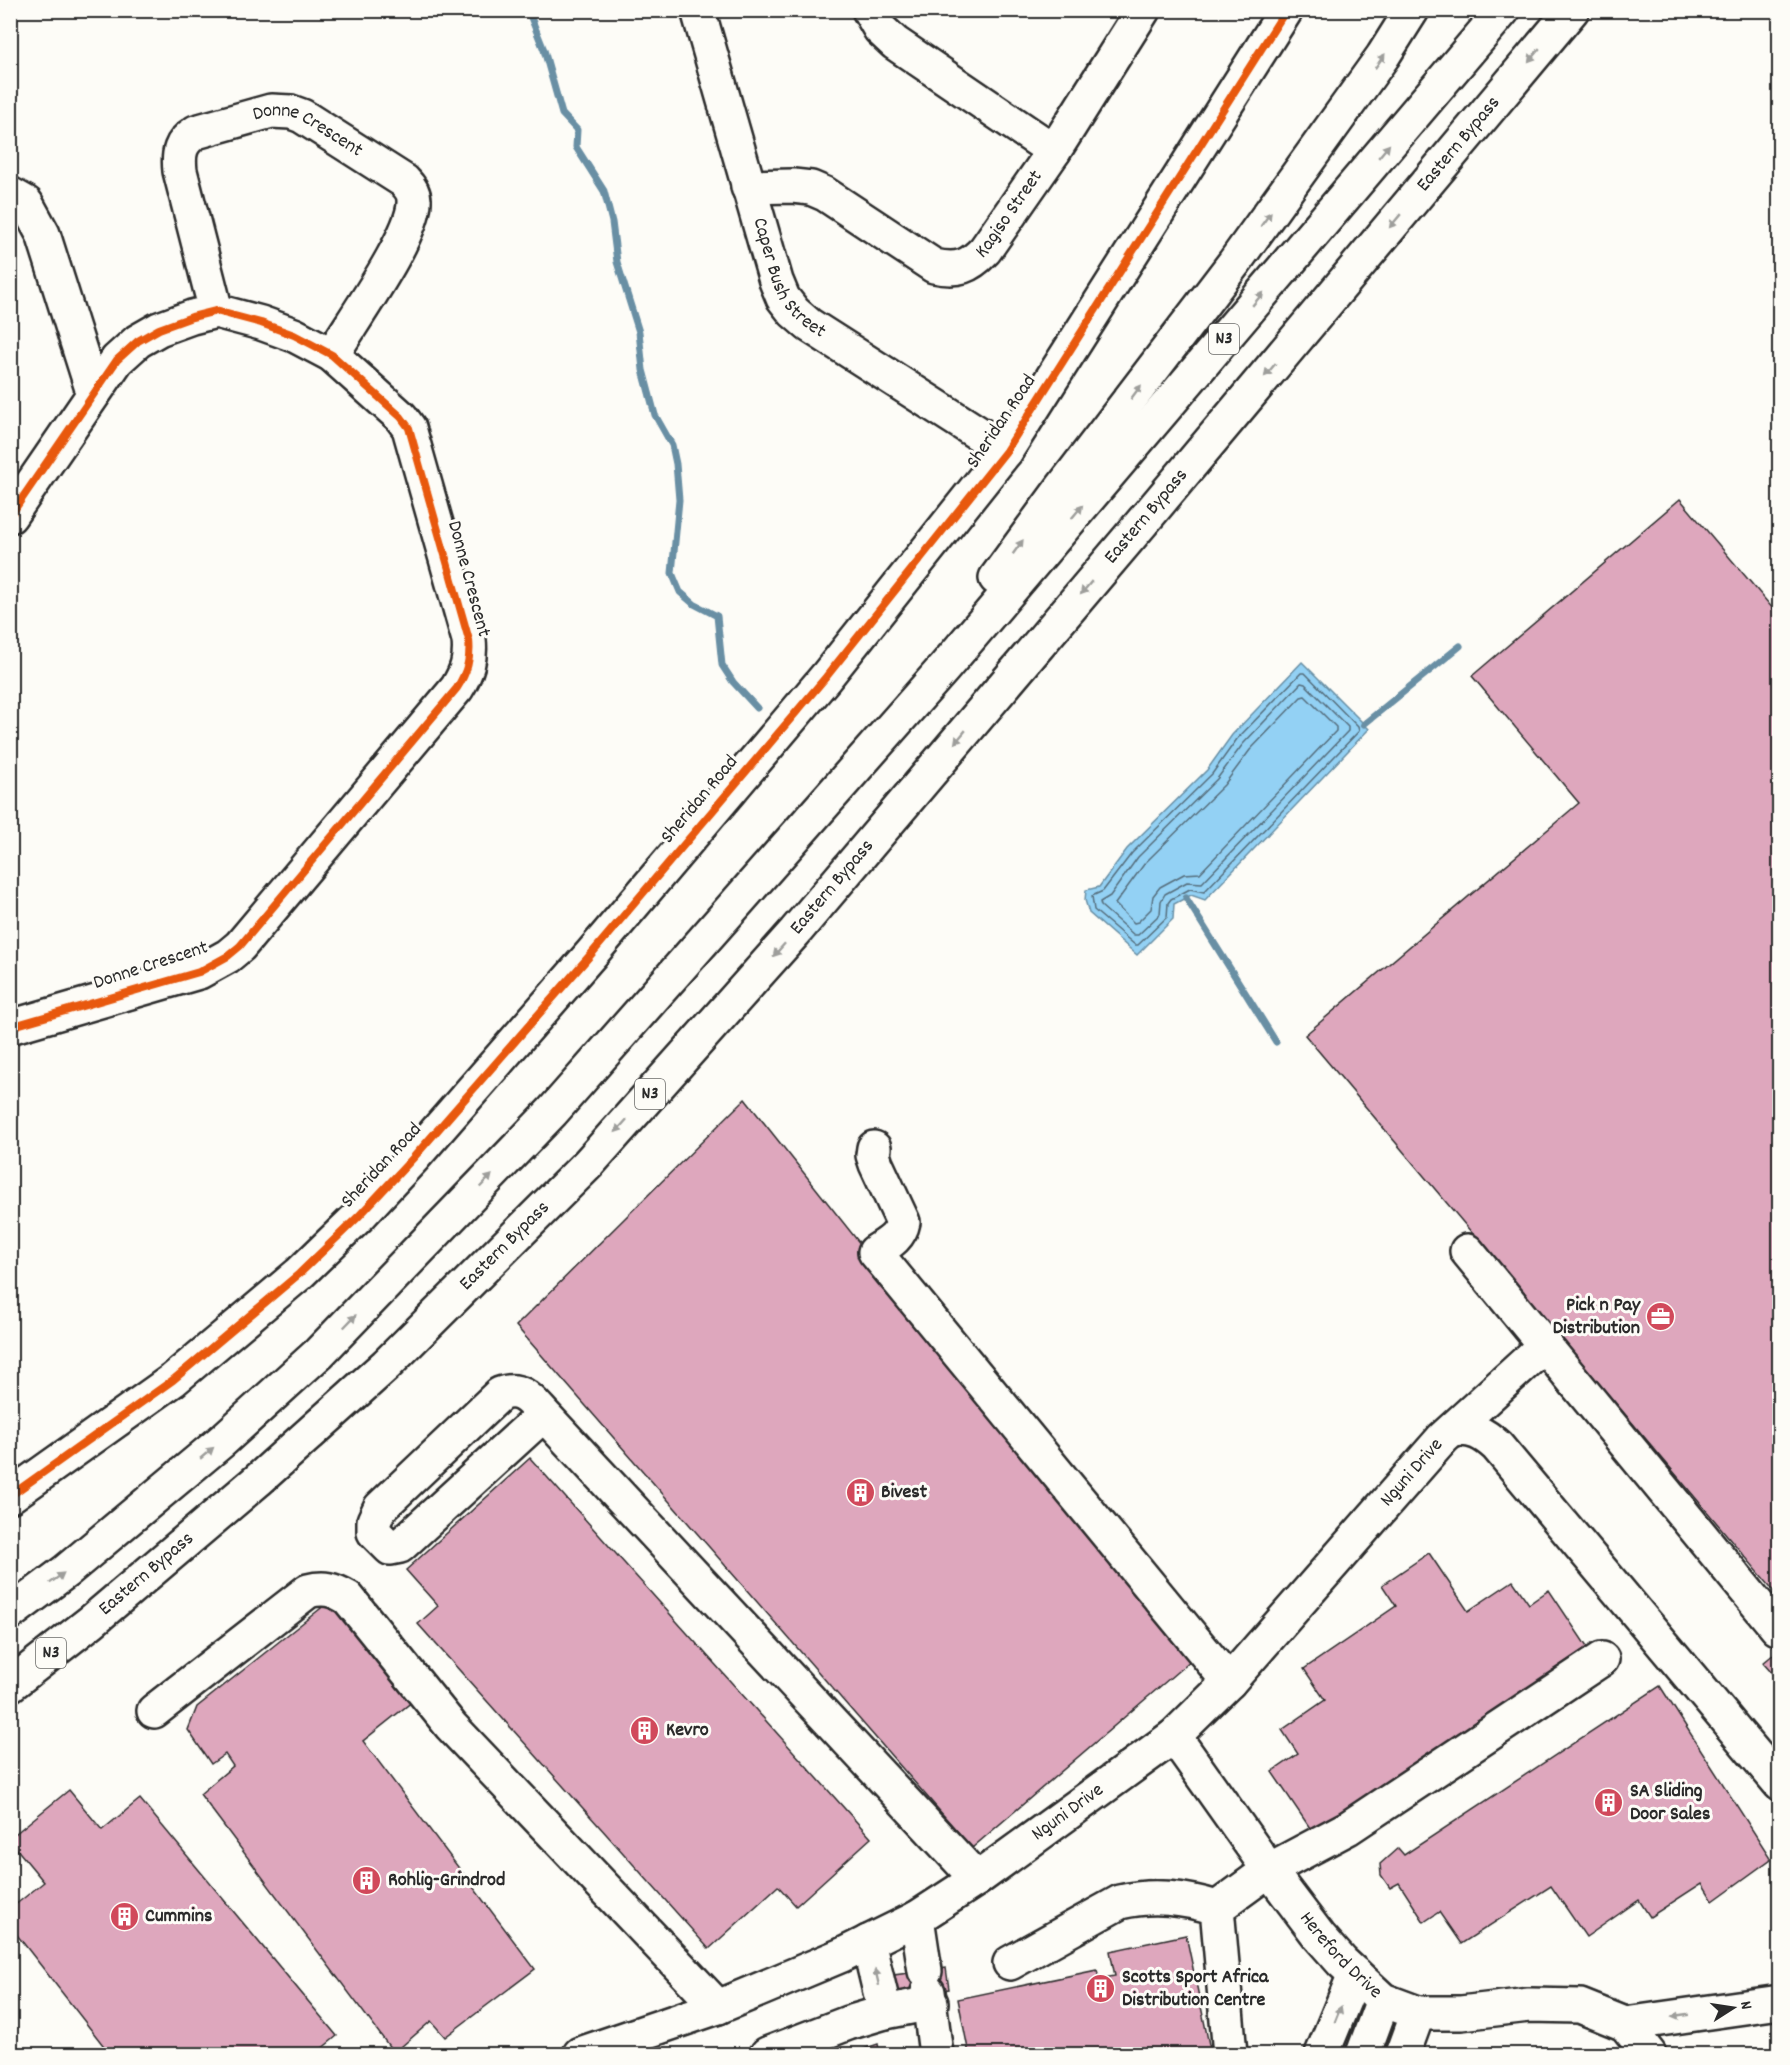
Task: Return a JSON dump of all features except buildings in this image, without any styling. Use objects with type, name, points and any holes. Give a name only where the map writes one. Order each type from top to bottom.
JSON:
[{"type":"main road","name":"Caper Bush Street","points":[[698,10],[748,187],[783,298],[809,325],[1005,451]]},
{"type":"main road","name":"Kagiso Street","points":[[748,187],[811,188],[825,194],[934,266],[949,269],[962,267],[975,261],[985,250],[1054,151],[896,43],[880,29],[869,10]]},
{"type":"main road","name":"Sheridan Road","points":[[10,1496],[173,1380],[299,1274],[359,1216],[476,1088],[608,935],[826,676],[1005,451],[1286,10]]},
{"type":"main road","points":[[944,668],[994,581],[1019,545],[1234,262],[1383,56],[1412,10]]},
{"type":"main road","name":"N3","points":[[10,1613],[65,1572],[222,1441],[319,1353],[552,1112],[944,668],[1503,10]]},
{"type":"main road","name":"Eastern Bypass","points":[[10,1685],[92,1621],[249,1487],[386,1365],[588,1164],[795,933],[1572,10]]},
{"type":"main road","points":[[1054,151],[1143,11]]},
{"type":"main road","name":"Donne Crescent","points":[[10,1027],[199,972],[228,956],[240,946],[457,688],[466,673],[470,655],[469,640],[409,428],[401,417],[332,355],[294,335],[216,311],[178,157],[180,146],[196,132],[271,111],[291,111],[404,180],[411,188],[414,198],[409,226],[332,355]]},
{"type":"main road","points":[[10,194],[26,203],[43,234],[93,392]]},
{"type":"main road","points":[[10,516],[44,470],[93,392],[117,360],[138,341],[159,329],[216,311]]},
{"type":"main road","points":[[874,1148],[873,1155],[876,1164],[903,1222],[901,1231],[894,1239],[875,1252],[1229,1682]]},
{"type":"main road","points":[[1467,1251],[1777,1628]]},
{"type":"main road","name":"Nguni Drive","points":[[580,2055],[718,2007],[842,1955],[917,1918],[977,1879],[1174,1736],[1229,1682],[1443,1438],[1545,1345]]},
{"type":"main road","points":[[543,1415],[400,1546],[390,1548],[374,1532],[374,1521],[380,1508],[500,1394],[518,1391],[543,1415],[977,1879]]},
{"type":"main road","points":[[1454,1430],[1465,1428],[1477,1431],[1497,1446],[1779,1784]]},
{"type":"main road","points":[[154,1711],[308,1591],[322,1588],[335,1590],[348,1598],[451,1726],[718,2007]]},
{"type":"main road","points":[[1217,1908],[1269,1870],[1348,1828],[1602,1659]]},
{"type":"main road","name":"Hereford Drive","points":[[1174,1736],[1319,1936],[1354,1974],[1383,2000],[1418,2013],[1461,2013],[1556,2004],[1580,2006],[1625,2024]]},
{"type":"main road","points":[[1010,1963],[1120,1902],[1158,1897],[1194,1900],[1217,1908]]},
{"type":"main road","points":[[1217,1908],[1230,2055]]},
{"type":"main road","points":[[917,1918],[936,2055]]},
{"type":"main road","points":[[868,1942],[885,2012]]},
{"type":"main road","points":[[1322,2055],[1354,1974]]},
{"type":"main road","points":[[767,2055],[848,2023],[885,2012],[928,1989]]},
{"type":"main road","points":[[1364,2055],[1383,2000]]},
{"type":"main road","points":[[1649,2055],[1625,2024],[1779,2002]]},
{"type":"main road","points":[[1403,2055],[1418,2013]]},
{"type":"water","points":[[1302,662],[1369,729],[1205,900],[1191,895],[1174,904],[1173,919],[1137,955],[1089,913],[1085,900],[1086,890],[1099,887],[1127,849],[1207,770],[1232,735]]},
{"type":"waterway","points":[[528,10],[544,50],[562,114],[577,130],[576,147],[604,191],[612,222],[617,262],[639,332],[643,370],[655,415],[672,445],[679,500],[672,573],[680,592],[694,604],[717,616],[722,665],[733,682],[757,708]]},
{"type":"waterway","points":[[1364,724],[1460,646]]},
{"type":"waterway","points":[[1186,898],[1276,1042]]},
{"type":"cycle path","points":[[10,1496],[173,1380],[299,1274],[359,1216],[414,1157],[593,952],[826,677],[1006,451],[1286,10]]},
{"type":"cycle path","points":[[10,516],[117,360],[138,341],[159,329],[216,311],[261,323],[294,335],[332,355],[401,417],[409,428],[469,640],[468,665],[457,688],[240,946],[228,956],[199,972],[10,1027]]},
{"type":"place","name":"Pick n Pay Distribution","points":[[1661,1317]]},
{"type":"place","name":"Bivest","points":[[860,1493]]},
{"type":"place","name":"Kevro","points":[[645,1731]]},
{"type":"place","name":"SA Sliding Door Sales","points":[[1609,1803]]},
{"type":"place","name":"Rohlig-Grindrod","points":[[367,1881]]},
{"type":"place","name":"Cummins","points":[[124,1917]]},
{"type":"place","name":"Scotts Sport Africa Distribution Centre","points":[[1101,1989]]}]
